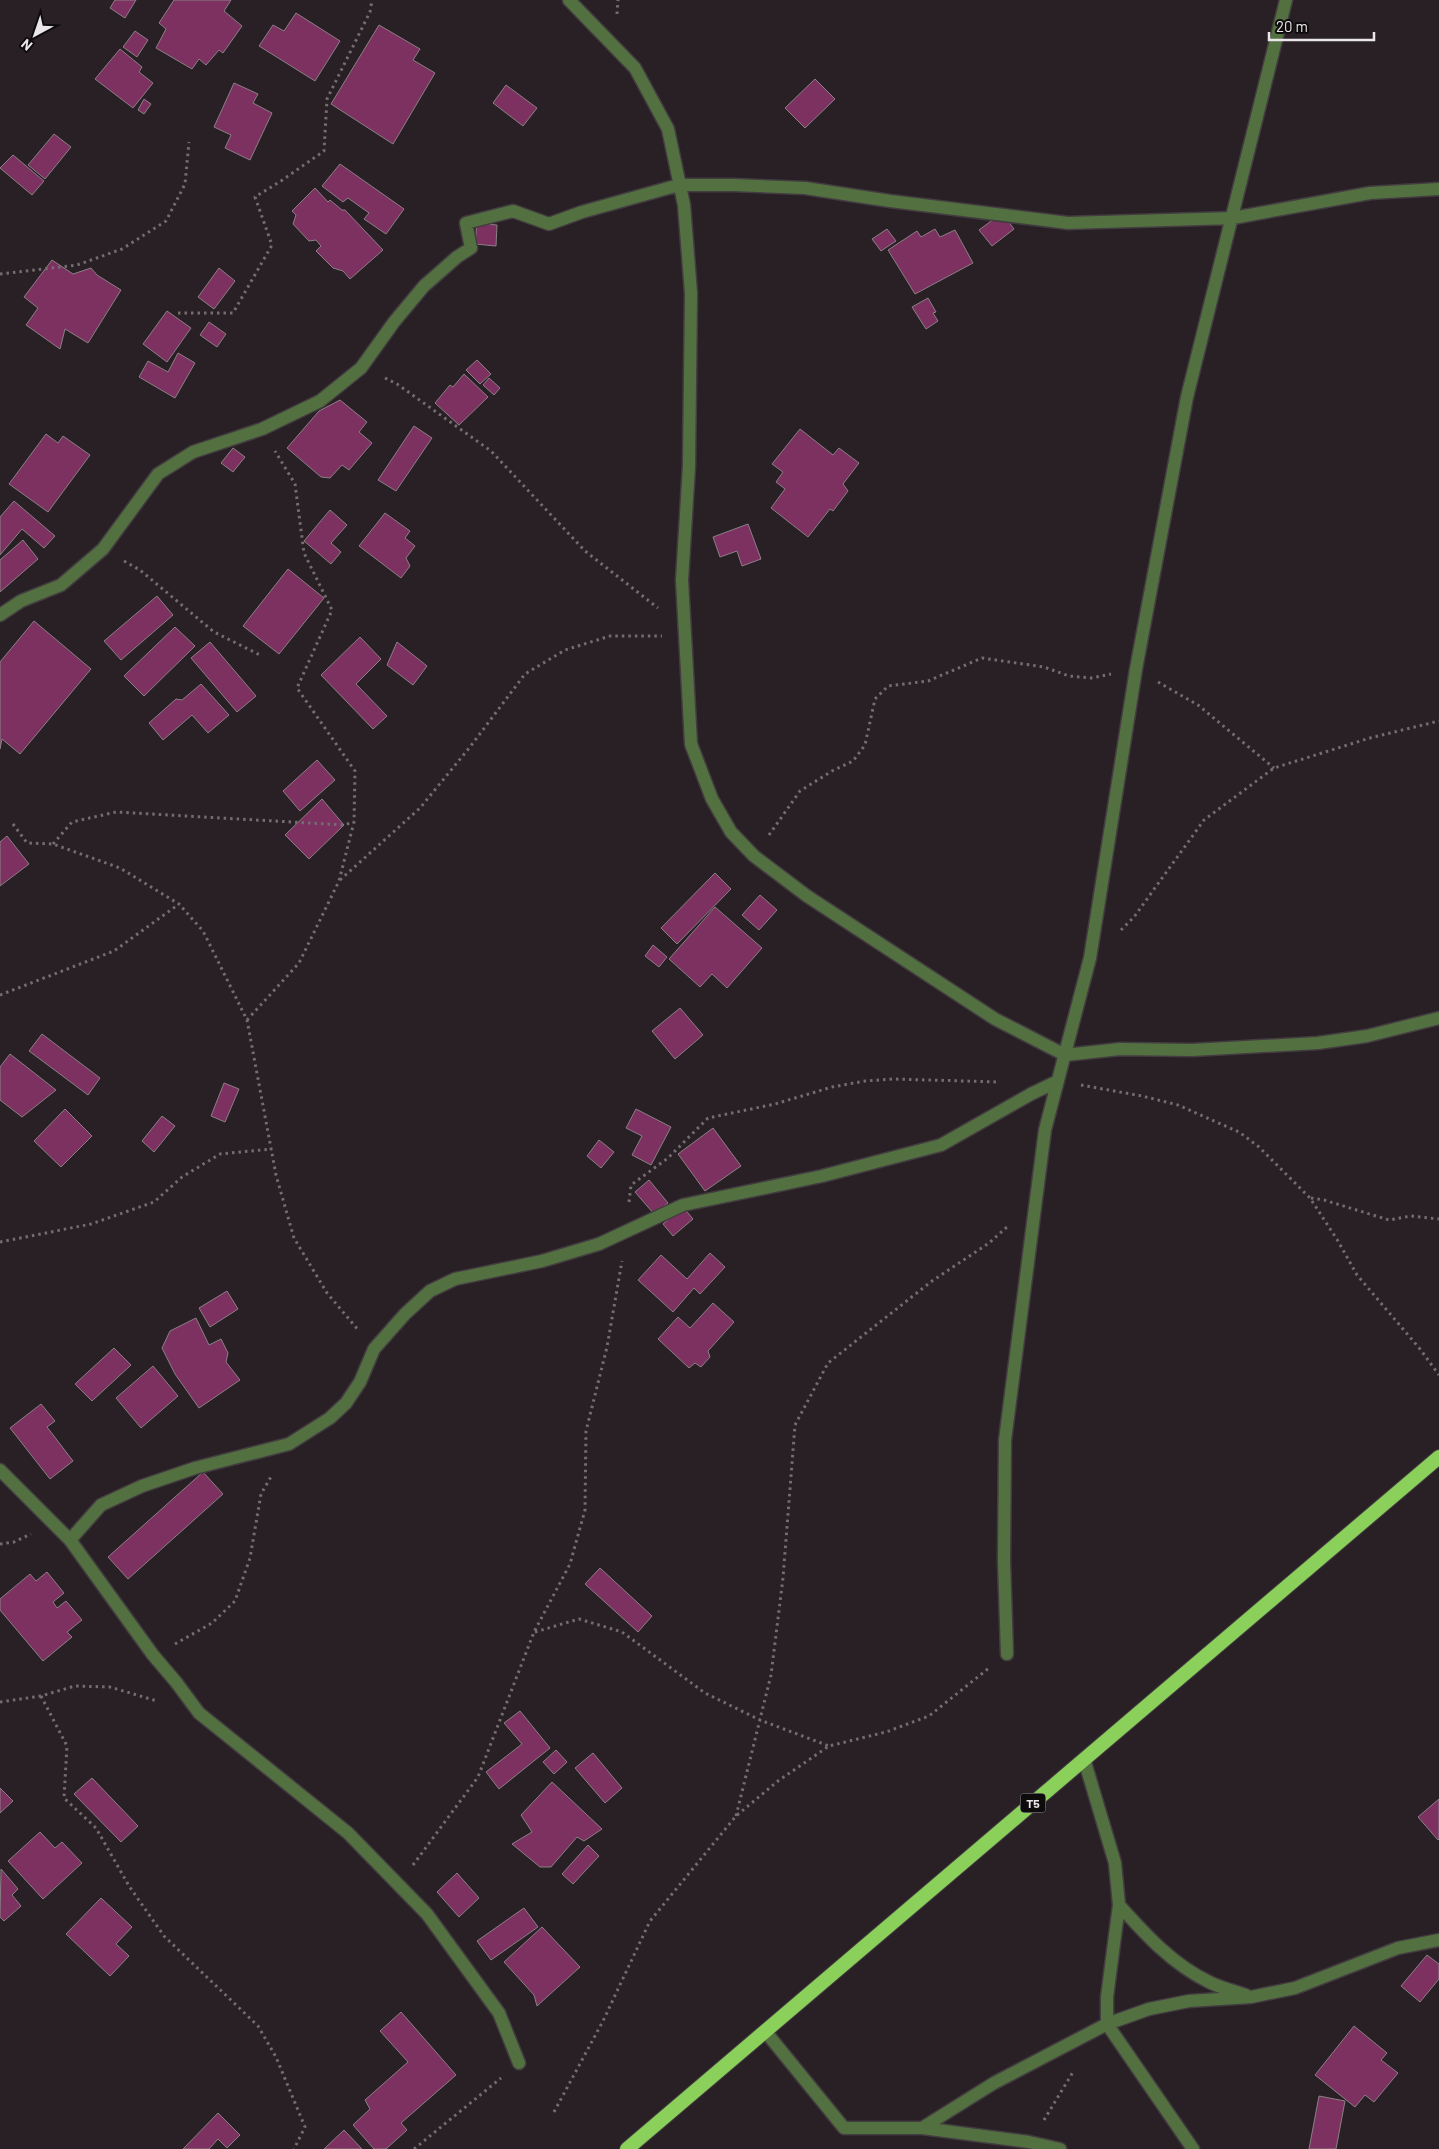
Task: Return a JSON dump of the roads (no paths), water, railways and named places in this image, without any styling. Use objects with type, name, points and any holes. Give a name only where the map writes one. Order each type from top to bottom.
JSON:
[{"type":"highway","name":"T5","points":[[627,2149],[1439,1457]]},
{"type":"street","points":[[570,0],[635,68],[668,129],[684,205],[691,293],[689,466],[682,580],[691,744],[712,800],[731,832],[754,856],[807,896],[994,1019],[1065,1056],[1120,1049],[1192,1050],[1318,1043],[1367,1036],[1439,1018]]},
{"type":"street","points":[[1007,1654],[1004,1561],[1004,1440],[1044,1130],[1090,958],[1136,669],[1187,398],[1286,0]]},
{"type":"street","points":[[0,615],[21,601],[61,585],[103,549],[158,474],[193,452],[262,429],[320,401],[361,368],[394,322],[424,286],[457,257],[471,248],[466,223],[513,211],[549,224],[582,212],[679,185],[805,188],[890,201],[1068,223],[1232,218],[1370,193],[1439,189]]},
{"type":"street","points":[[70,1540],[101,1505],[142,1486],[196,1468],[289,1444],[330,1418],[346,1403],[360,1382],[374,1349],[405,1314],[430,1291],[454,1279],[561,1255],[600,1244],[684,1205],[822,1176],[941,1146],[1058,1080]]},
{"type":"street","points":[[0,1470],[70,1540],[153,1656],[176,1682],[199,1713],[348,1833],[427,1914],[499,2013],[519,2063]]},
{"type":"street","points":[[1084,1759],[1115,1864],[1119,1905],[1107,1997],[1107,2024],[1193,2149]]},
{"type":"street","points":[[1119,1905],[1154,1945],[1185,1969],[1211,1983],[1251,1997]]},
{"type":"street","points":[[922,2128],[994,2083],[1107,2024],[1150,2009],[1189,2001],[1251,1997],[1295,1988],[1398,1948],[1439,1940]]},
{"type":"street","points":[[765,2031],[844,2128],[922,2128],[1029,2142],[1060,2149]]}]
